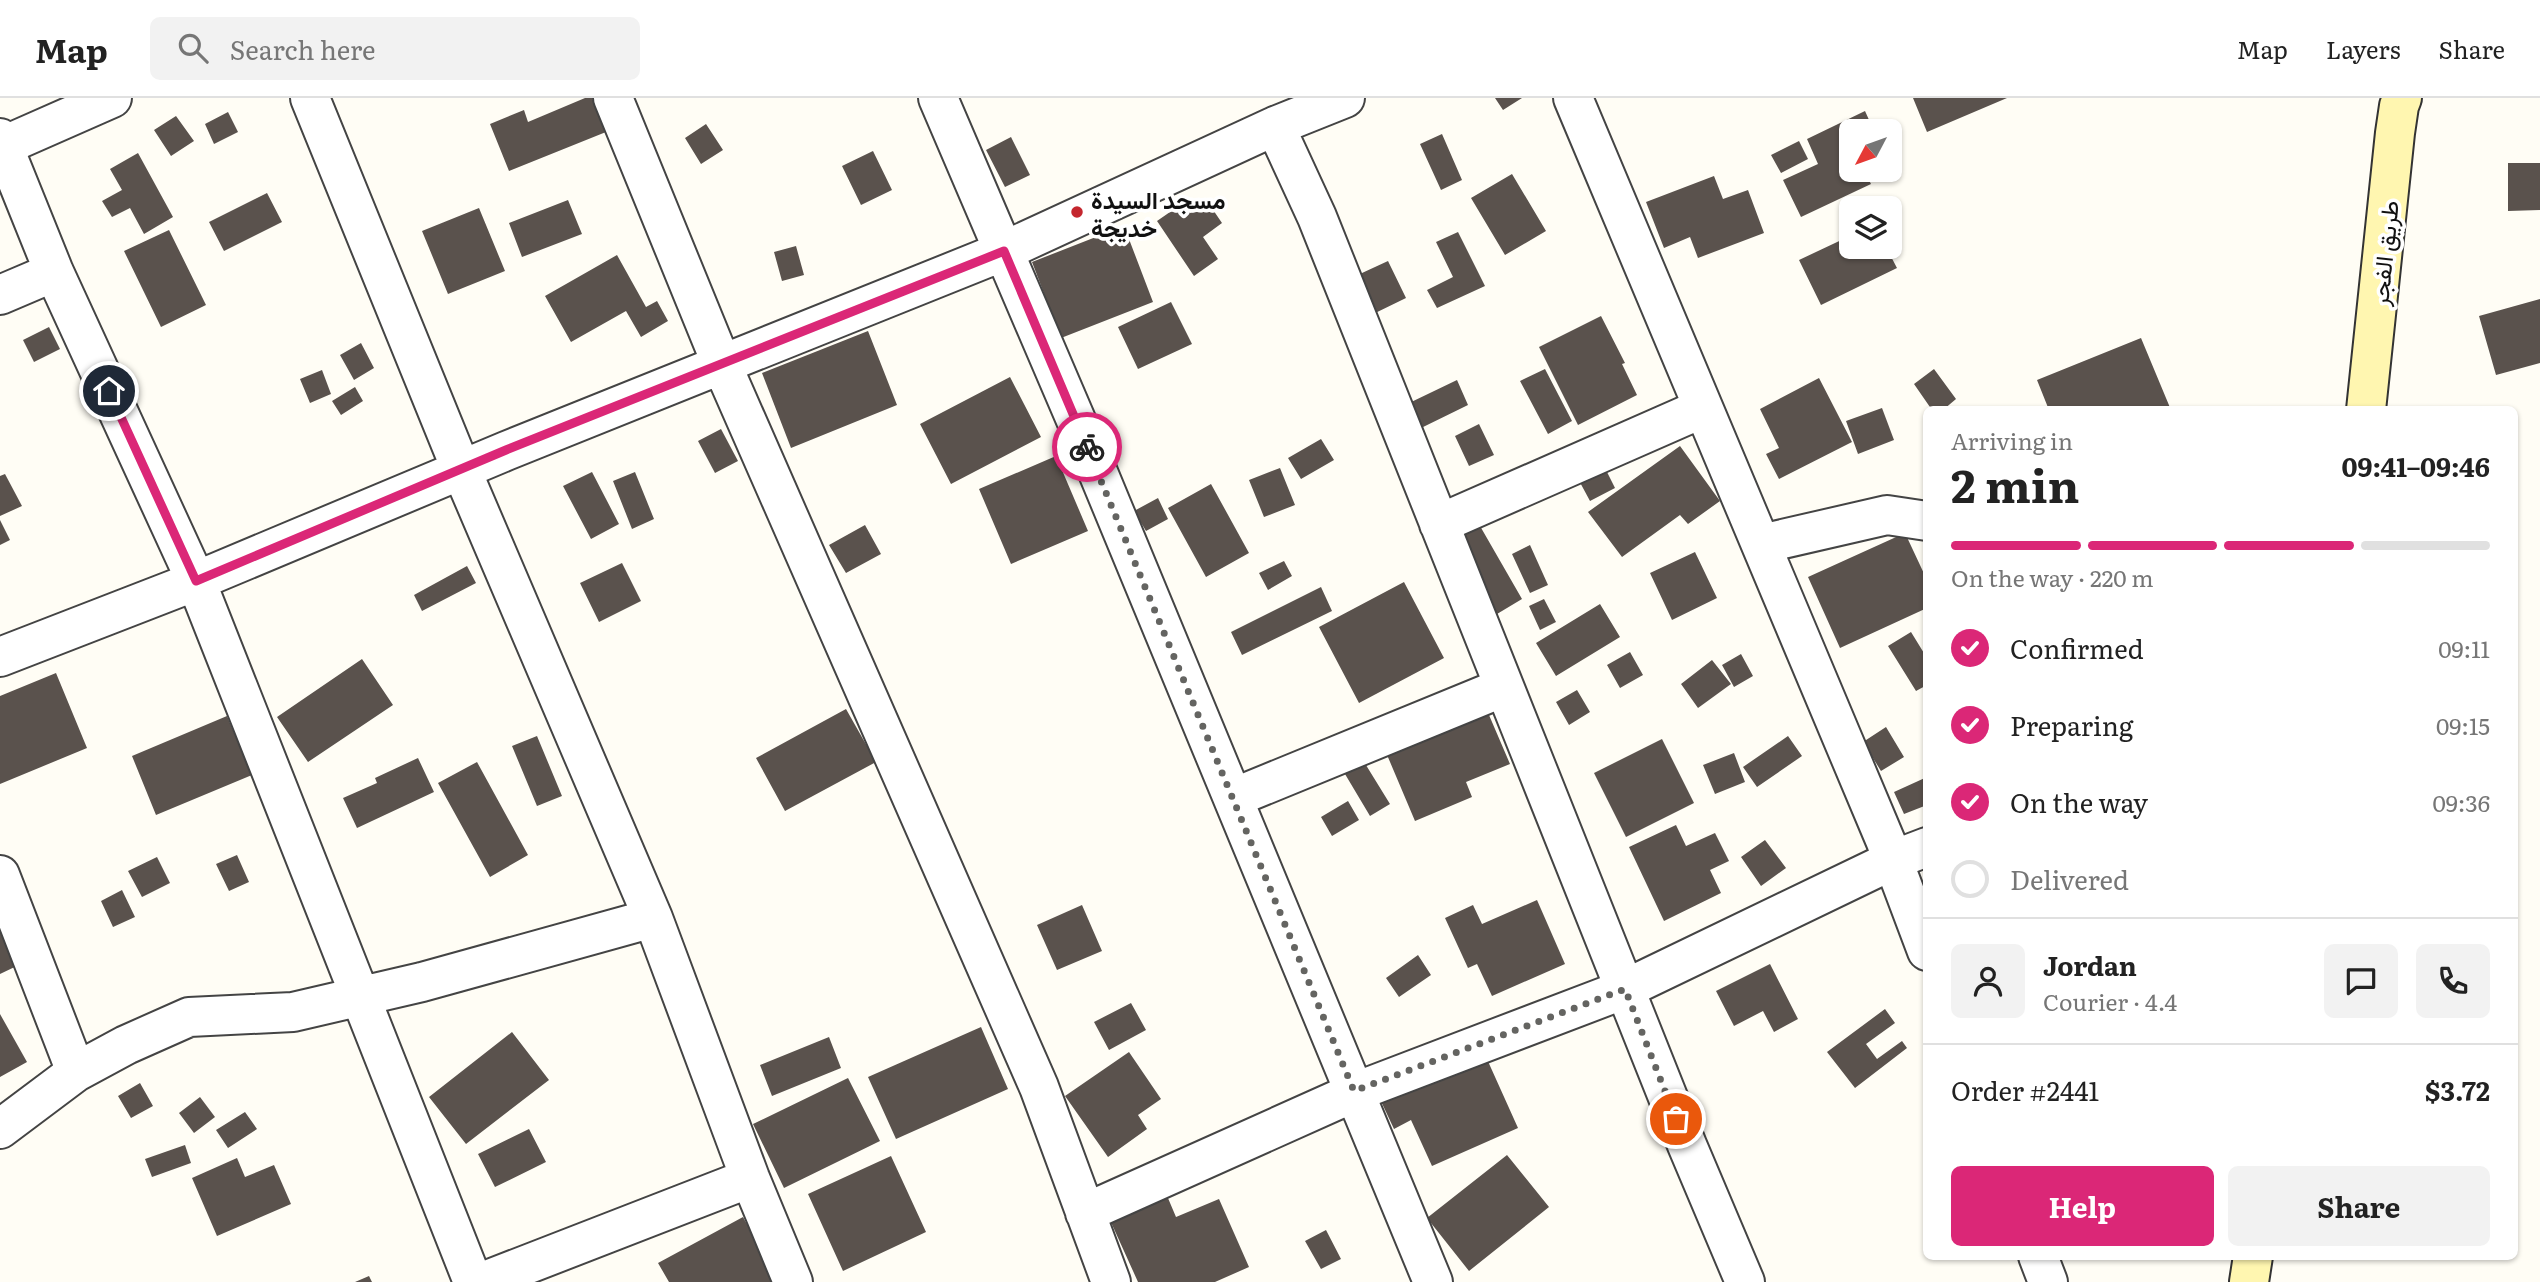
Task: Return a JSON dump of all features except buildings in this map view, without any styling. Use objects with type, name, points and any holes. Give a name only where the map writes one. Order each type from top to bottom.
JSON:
[{"type":"street","points":[[112,98],[2,142],[54,272],[196,581],[473,1282]]},
{"type":"street","points":[[310,98],[461,469],[653,918],[750,1178],[793,1282]]},
{"type":"street","points":[[613,98],[722,365],[1040,1087],[1111,1282]]},
{"type":"street","points":[[938,98],[1433,1282]]},
{"type":"street","points":[[0,657],[196,581],[461,469],[1004,251],[1275,127],[1345,98]]},
{"type":"street","points":[[1573,98],[1761,544],[1910,854],[1923,928]]},
{"type":"street","name":"طريق الفجر","points":[[2367,406],[2395,133],[2402,98]]},
{"type":"street","points":[[1275,127],[1317,218],[1745,1282]]},
{"type":"street","points":[[0,295],[54,272]]},
{"type":"street","points":[[1439,524],[1703,408]]},
{"type":"street","points":[[1761,544],[1886,515],[1923,520]]},
{"type":"street","points":[[1233,799],[1504,687]]},
{"type":"street","points":[[1086,1213],[1354,1091],[1625,989],[1910,854]]},
{"type":"street","points":[[0,875],[76,1072]]},
{"type":"street","points":[[0,1129],[76,1072],[126,1045],[189,1017],[293,1012],[422,982],[653,918]]},
{"type":"street","points":[[482,1282],[750,1178]]},
{"type":"street","points":[[2040,1260],[2048,1282]]},
{"type":"street","points":[[2249,1282],[2252,1260]]},
{"type":"way so far","points":[[1087,447],[1354,1091],[1625,989],[1676,1119]]},
{"type":"place","name":"مسجد السيدة خديجة","points":[[1077,212]]},
{"type":"route","points":[[109,391],[196,581],[506,450],[1004,251],[1087,447]]}]
